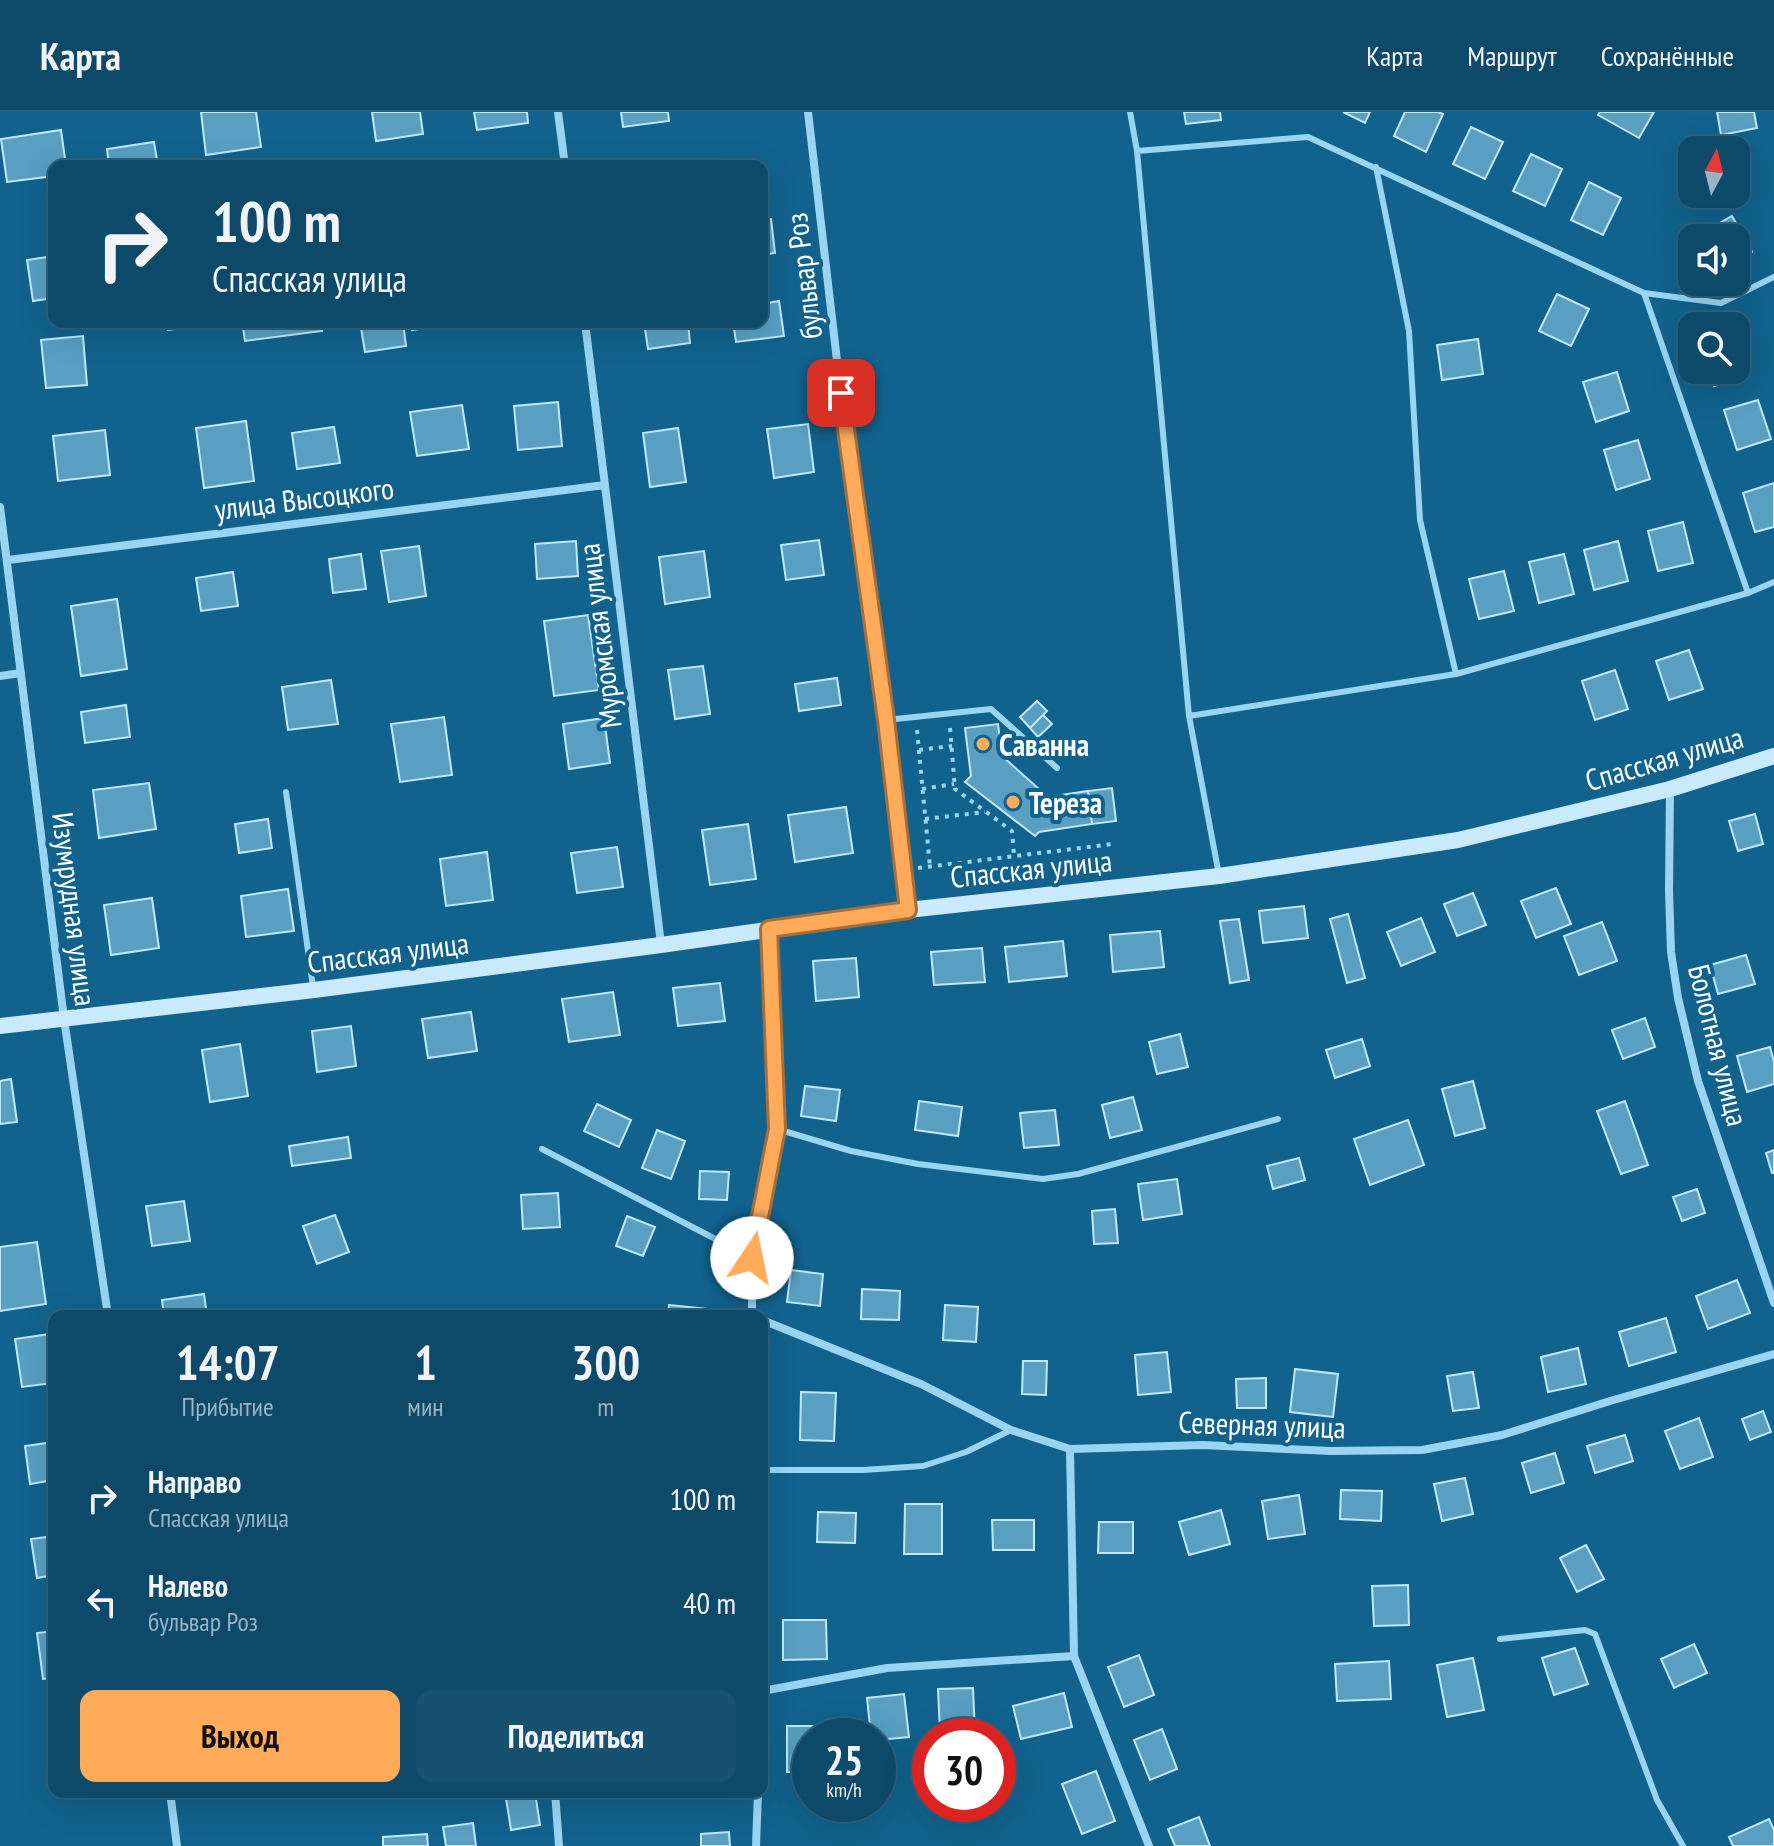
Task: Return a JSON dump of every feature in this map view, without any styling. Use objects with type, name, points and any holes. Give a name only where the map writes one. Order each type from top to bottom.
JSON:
[{"type":"street","points":[[558,112],[564,160]]},
{"type":"street","name":"бульвар Роз","points":[[808,112],[848,455],[886,720],[908,910]]},
{"type":"street","name":"Муромская улица","points":[[586,328],[661,945]]},
{"type":"street","name":"улица Высоцкого","points":[[8,560],[605,485]]},
{"type":"street","name":"Изумрудная улица","points":[[0,507],[64,1019],[107,1310]]},
{"type":"street","points":[[0,676],[21,673]]},
{"type":"street","name":"Спасская улица","points":[[0,1026],[314,990],[908,910],[1219,876],[1458,840],[1670,789],[1774,756]]},
{"type":"street","name":"Болотная улица","points":[[1670,789],[1671,952],[1678,998],[1698,1081],[1774,1303]]},
{"type":"street","points":[[751,1310],[752,1258],[777,1129],[769,929]]},
{"type":"street","name":"Северная улица","points":[[768,1322],[921,1384],[1011,1430],[1070,1449],[1202,1445],[1330,1451],[1422,1450],[1502,1435],[1774,1354]]},
{"type":"street","points":[[1070,1449],[1074,1656],[1149,1846]]},
{"type":"street","points":[[768,1691],[887,1668],[1074,1656]]},
{"type":"street","points":[[171,1798],[177,1846]]},
{"type":"street","points":[[555,1798],[559,1846]]},
{"type":"street","points":[[756,1846],[758,1798]]},
{"type":"lane","points":[[1130,112],[1137,151],[1189,716],[1219,876]]},
{"type":"lane","points":[[1137,151],[1308,137],[1644,293],[1721,303],[1774,277]]},
{"type":"lane","points":[[1376,167],[1409,331],[1420,520],[1456,674]]},
{"type":"lane","points":[[1644,293],[1748,593]]},
{"type":"lane","points":[[1189,716],[1456,674],[1748,593],[1774,582]]},
{"type":"lane","points":[[886,720],[991,709],[1057,768]]},
{"type":"lane","points":[[286,792],[314,990]]},
{"type":"lane","points":[[777,1129],[851,1151],[918,1164],[1043,1179],[1078,1174],[1278,1119]]},
{"type":"lane","points":[[542,1149],[752,1258]]},
{"type":"lane","points":[[768,1470],[863,1470],[923,1466],[966,1452],[1011,1430]]},
{"type":"lane","points":[[1500,1639],[1585,1630],[1595,1634],[1657,1800],[1683,1846]]},
{"type":"path","points":[[949,713],[955,789],[1012,831],[1014,856]]},
{"type":"path","points":[[915,717],[930,867]]},
{"type":"path","points":[[919,750],[952,746]]},
{"type":"path","points":[[922,789],[954,784]]},
{"type":"path","points":[[925,819],[985,812]]},
{"type":"path","points":[[903,870],[1113,844]]},
{"type":"building","points":[[201,112],[256,112],[261,147],[206,155]]},
{"type":"building","points":[[372,112],[420,112],[423,134],[376,141]]},
{"type":"building","points":[[474,112],[527,112],[528,123],[477,130]]},
{"type":"building","points":[[621,112],[668,112],[669,121],[623,127]]},
{"type":"building","points":[[1184,112],[1220,112],[1221,120],[1186,124]]},
{"type":"building","points":[[1343,112],[1370,112],[1365,123]]},
{"type":"building","points":[[1405,112],[1443,114],[1426,152],[1394,136]]},
{"type":"building","points":[[1600,112],[1654,112],[1639,138],[1598,115]]},
{"type":"building","points":[[1717,112],[1754,112],[1757,128],[1721,135]]},
{"type":"building","points":[[1471,127],[1503,142],[1485,179],[1453,164]]},
{"type":"building","points":[[61,130],[65,160],[48,160],[48,177],[7,182],[1,139]]},
{"type":"building","points":[[154,142],[157,160],[108,160],[107,149]]},
{"type":"building","points":[[1531,154],[1562,169],[1545,206],[1513,191]]},
{"type":"building","points":[[1589,182],[1621,198],[1603,235],[1571,220]]},
{"type":"building","points":[[1732,216],[1736,224],[1718,224]]},
{"type":"building","points":[[768,219],[771,219],[775,253],[768,254]]},
{"type":"building","points":[[48,257],[48,299],[33,301],[27,260]]},
{"type":"building","points":[[1557,294],[1589,309],[1571,346],[1539,331]]},
{"type":"building","points":[[779,301],[784,336],[736,342],[734,328],[768,328],[768,303]]},
{"type":"building","points":[[243,328],[322,328],[322,331],[245,341]]},
{"type":"building","points":[[361,328],[404,328],[406,346],[365,352]]},
{"type":"building","points":[[645,328],[689,328],[690,343],[648,349]]},
{"type":"building","points":[[83,336],[87,385],[46,388],[41,340]]},
{"type":"building","points":[[1478,339],[1483,374],[1442,380],[1437,345]]},
{"type":"building","points":[[1617,372],[1629,411],[1596,422],[1583,382]]},
{"type":"building","points":[[1758,400],[1771,439],[1737,450],[1724,410]]},
{"type":"building","points":[[558,402],[562,446],[518,450],[514,406]]},
{"type":"building","points":[[462,405],[469,449],[417,456],[410,412]]},
{"type":"building","points":[[246,421],[254,481],[204,488],[196,428]]},
{"type":"building","points":[[808,424],[814,472],[774,478],[767,429]]},
{"type":"building","points":[[334,427],[340,463],[297,469],[292,433]]},
{"type":"building","points":[[678,428],[686,482],[650,487],[643,433]]},
{"type":"building","points":[[105,430],[110,475],[58,481],[53,436]]},
{"type":"building","points":[[1638,440],[1650,479],[1616,490],[1604,450]]},
{"type":"building","points":[[1774,483],[1774,527],[1755,532],[1743,493]]},
{"type":"building","points":[[1683,522],[1693,563],[1658,571],[1648,531]]},
{"type":"building","points":[[819,540],[824,575],[786,580],[781,545]]},
{"type":"building","points":[[576,541],[578,576],[537,579],[535,544]]},
{"type":"building","points":[[1618,541],[1628,581],[1594,590],[1584,550]]},
{"type":"building","points":[[419,546],[426,596],[389,602],[381,551]]},
{"type":"building","points":[[704,551],[710,597],[665,604],[659,557]]},
{"type":"building","points":[[361,554],[366,589],[333,593],[329,559]]},
{"type":"building","points":[[1564,554],[1574,594],[1539,603],[1529,562]]},
{"type":"building","points":[[1504,571],[1514,611],[1479,619],[1469,579]]},
{"type":"building","points":[[233,572],[238,606],[201,611],[196,578]]},
{"type":"building","points":[[117,599],[127,669],[81,676],[71,606]]},
{"type":"building","points":[[588,615],[599,690],[554,696],[544,621]]},
{"type":"building","points":[[1689,650],[1703,689],[1669,700],[1656,661]]},
{"type":"building","points":[[703,666],[710,714],[675,719],[668,670]]},
{"type":"building","points":[[1615,670],[1628,709],[1595,720],[1582,681]]},
{"type":"building","points":[[837,678],[841,705],[799,711],[795,684]]},
{"type":"building","points":[[331,680],[338,724],[288,730],[282,687]]},
{"type":"building","points":[[1037,701],[1047,711],[1030,728],[1020,717]]},
{"type":"building","points":[[126,705],[130,737],[85,743],[81,712]]},
{"type":"building","points":[[1043,715],[1052,724],[1038,737],[1030,728]]},
{"type":"building","points":[[444,717],[452,775],[400,782],[391,724]]},
{"type":"building","points":[[604,718],[610,763],[569,769],[563,724]]},
{"type":"building","points":[[998,724],[1002,756],[1048,797],[1088,791],[1092,824],[1039,832],[1035,836],[965,782],[971,776],[965,728]]},
{"type":"building","points":[[149,783],[156,829],[99,838],[93,790]]},
{"type":"building","points":[[1112,788],[1116,821],[1092,824],[1088,791]]},
{"type":"building","points":[[846,807],[853,853],[795,862],[788,815]]},
{"type":"building","points":[[1755,814],[1763,844],[1738,851],[1729,821]]},
{"type":"building","points":[[268,819],[272,848],[239,853],[235,824]]},
{"type":"building","points":[[748,824],[756,879],[710,885],[702,830]]},
{"type":"building","points":[[617,847],[623,887],[577,893],[571,853]]},
{"type":"building","points":[[487,852],[493,900],[446,906],[440,859]]},
{"type":"building","points":[[1556,888],[1571,924],[1536,938],[1521,901]]},
{"type":"building","points":[[288,889],[294,931],[246,937],[241,896]]},
{"type":"building","points":[[1473,893],[1486,925],[1457,936],[1444,904]]},
{"type":"building","points":[[152,898],[159,948],[111,955],[104,905]]},
{"type":"building","points":[[1304,906],[1308,938],[1263,943],[1259,911]]},
{"type":"building","points":[[1348,914],[1365,978],[1347,983],[1330,919]]},
{"type":"building","points":[[1421,918],[1435,952],[1401,966],[1387,932]]},
{"type":"building","points":[[1239,919],[1249,980],[1230,983],[1220,921]]},
{"type":"building","points":[[1602,922],[1617,961],[1579,975],[1564,936]]},
{"type":"building","points":[[1160,931],[1164,967],[1113,972],[1110,935]]},
{"type":"building","points":[[1063,941],[1067,976],[1009,982],[1005,947]]},
{"type":"building","points":[[982,948],[985,982],[934,985],[931,952]]},
{"type":"building","points":[[1746,955],[1755,984],[1718,994],[1710,965]]},
{"type":"building","points":[[856,958],[859,997],[816,1001],[813,961]]},
{"type":"building","points":[[720,983],[725,1021],[678,1026],[673,988]]},
{"type":"building","points":[[613,992],[620,1035],[569,1042],[562,999]]},
{"type":"building","points":[[471,1012],[477,1051],[428,1058],[422,1019]]},
{"type":"building","points":[[1645,1018],[1655,1047],[1623,1059],[1612,1030]]},
{"type":"building","points":[[351,1026],[356,1066],[317,1072],[312,1031]]},
{"type":"building","points":[[1180,1034],[1188,1067],[1157,1074],[1149,1042]]},
{"type":"building","points":[[1362,1039],[1370,1066],[1335,1078],[1326,1050]]},
{"type":"building","points":[[240,1044],[248,1096],[210,1102],[202,1050]]},
{"type":"building","points":[[1770,1047],[1774,1084],[1747,1092],[1737,1056]]},
{"type":"building","points":[[11,1079],[17,1122],[0,1124],[0,1081]]},
{"type":"building","points":[[1473,1081],[1485,1128],[1455,1136],[1442,1089]]},
{"type":"building","points":[[805,1086],[840,1090],[836,1121],[801,1116]]},
{"type":"building","points":[[1133,1097],[1142,1130],[1110,1138],[1102,1105]]},
{"type":"building","points":[[919,1101],[962,1107],[958,1136],[915,1130]]},
{"type":"building","points":[[1625,1101],[1648,1165],[1621,1174],[1597,1111]]},
{"type":"building","points":[[597,1104],[631,1120],[619,1147],[584,1131]]},
{"type":"building","points":[[1055,1110],[1059,1145],[1024,1148],[1020,1113]]},
{"type":"building","points":[[1408,1120],[1424,1165],[1370,1185],[1354,1139]]},
{"type":"building","points":[[657,1130],[685,1141],[671,1179],[642,1168]]},
{"type":"building","points":[[348,1137],[351,1158],[292,1166],[289,1146]]},
{"type":"building","points":[[1774,1150],[1774,1173],[1772,1173],[1766,1153]]},
{"type":"building","points":[[1299,1158],[1305,1180],[1273,1189],[1267,1166]]},
{"type":"building","points":[[700,1171],[729,1172],[727,1200],[699,1199]]},
{"type":"building","points":[[1177,1179],[1182,1214],[1143,1220],[1138,1184]]},
{"type":"building","points":[[1697,1189],[1705,1213],[1682,1221],[1673,1197]]},
{"type":"building","points":[[558,1193],[560,1227],[523,1229],[521,1195]]},
{"type":"building","points":[[184,1201],[190,1241],[152,1246],[146,1206]]},
{"type":"building","points":[[1115,1209],[1118,1243],[1094,1244],[1092,1211]]},
{"type":"building","points":[[335,1215],[349,1252],[317,1264],[303,1226]]},
{"type":"building","points":[[627,1216],[655,1227],[643,1256],[616,1246]]},
{"type":"building","points":[[37,1242],[46,1304],[0,1311],[0,1247]]},
{"type":"building","points":[[791,1270],[823,1274],[820,1306],[787,1302]]},
{"type":"building","points":[[1737,1280],[1750,1313],[1708,1329],[1696,1296]]},
{"type":"building","points":[[862,1289],[900,1291],[899,1320],[861,1319]]},
{"type":"building","points":[[204,1294],[206,1310],[163,1310],[162,1300]]},
{"type":"building","points":[[669,1305],[717,1310],[669,1310]]},
{"type":"building","points":[[945,1305],[978,1307],[976,1342],[943,1340]]},
{"type":"building","points":[[1666,1318],[1676,1352],[1629,1366],[1619,1332]]},
{"type":"building","points":[[48,1334],[48,1384],[22,1387],[15,1339]]},
{"type":"building","points":[[1578,1348],[1586,1384],[1548,1392],[1541,1357]]},
{"type":"building","points":[[1167,1352],[1171,1392],[1138,1395],[1135,1355]]},
{"type":"building","points":[[1023,1361],[1047,1361],[1046,1395],[1022,1394]]},
{"type":"building","points":[[1295,1369],[1338,1374],[1333,1417],[1290,1412]]},
{"type":"building","points":[[1473,1372],[1479,1408],[1453,1411],[1447,1376]]},
{"type":"building","points":[[1266,1378],[1266,1408],[1237,1408],[1236,1379]]},
{"type":"building","points":[[801,1392],[836,1393],[834,1441],[800,1440]]},
{"type":"building","points":[[1763,1411],[1771,1432],[1750,1440],[1742,1419]]},
{"type":"building","points":[[1699,1418],[1713,1457],[1680,1469],[1665,1431]]},
{"type":"building","points":[[1625,1435],[1633,1461],[1595,1473],[1587,1446]]},
{"type":"building","points":[[48,1443],[48,1481],[30,1484],[25,1446]]},
{"type":"building","points":[[1555,1453],[1564,1483],[1531,1493],[1522,1463]]},
{"type":"building","points":[[1465,1478],[1473,1514],[1442,1521],[1434,1484]]},
{"type":"building","points":[[1341,1490],[1382,1491],[1381,1521],[1340,1519]]},
{"type":"building","points":[[1299,1495],[1305,1534],[1268,1539],[1262,1501]]},
{"type":"building","points":[[905,1504],[942,1504],[942,1554],[904,1554]]},
{"type":"building","points":[[1221,1510],[1230,1544],[1189,1555],[1179,1522]]},
{"type":"building","points":[[818,1512],[856,1513],[855,1543],[817,1542]]},
{"type":"building","points":[[992,1520],[1034,1520],[1034,1550],[993,1550]]},
{"type":"building","points":[[1099,1522],[1133,1522],[1133,1553],[1098,1553]]},
{"type":"building","points":[[48,1537],[48,1576],[37,1578],[31,1539]]},
{"type":"building","points":[[1586,1545],[1604,1579],[1577,1592],[1560,1558]]},
{"type":"building","points":[[1408,1585],[1409,1625],[1374,1626],[1372,1586]]},
{"type":"building","points":[[783,1620],[826,1620],[827,1659],[783,1660]]},
{"type":"building","points":[[48,1632],[48,1679],[43,1679],[37,1633]]},
{"type":"building","points":[[1694,1644],[1707,1673],[1674,1688],[1661,1659]]},
{"type":"building","points":[[1575,1648],[1588,1684],[1554,1695],[1542,1658]]},
{"type":"building","points":[[1139,1655],[1154,1695],[1124,1707],[1108,1667]]},
{"type":"building","points":[[1473,1658],[1484,1710],[1447,1717],[1437,1665]]},
{"type":"building","points":[[1389,1661],[1391,1699],[1337,1701],[1335,1664]]},
{"type":"building","points":[[973,1688],[974,1718],[939,1718],[938,1689]]},
{"type":"building","points":[[1064,1693],[1072,1727],[1021,1739],[1013,1706]]},
{"type":"building","points":[[904,1694],[909,1737],[896,1738],[896,1718],[869,1718],[867,1698]]},
{"type":"building","points":[[787,1726],[792,1726],[792,1772],[787,1772]]},
{"type":"building","points":[[1162,1729],[1177,1769],[1150,1780],[1134,1740]]},
{"type":"building","points":[[1096,1771],[1115,1821],[1082,1834],[1062,1784]]},
{"type":"building","points":[[506,1798],[536,1798],[540,1825],[511,1830]]},
{"type":"building","points":[[1199,1817],[1210,1846],[1175,1846],[1168,1829]]},
{"type":"building","points":[[1769,1819],[1774,1830],[1774,1846],[1733,1846],[1729,1837]]},
{"type":"building","points":[[473,1823],[476,1846],[446,1846],[443,1827]]},
{"type":"building","points":[[729,1832],[730,1846],[701,1846],[701,1834]]},
{"type":"building","points":[[427,1834],[428,1846],[383,1846],[383,1837]]},
{"type":"place","name":"Саванна","points":[[983,744]]},
{"type":"place","name":"Тереза","points":[[1013,802]]},
{"type":"route","points":[[752,1258],[777,1129],[769,929],[908,910],[886,720],[841,393]]}]
